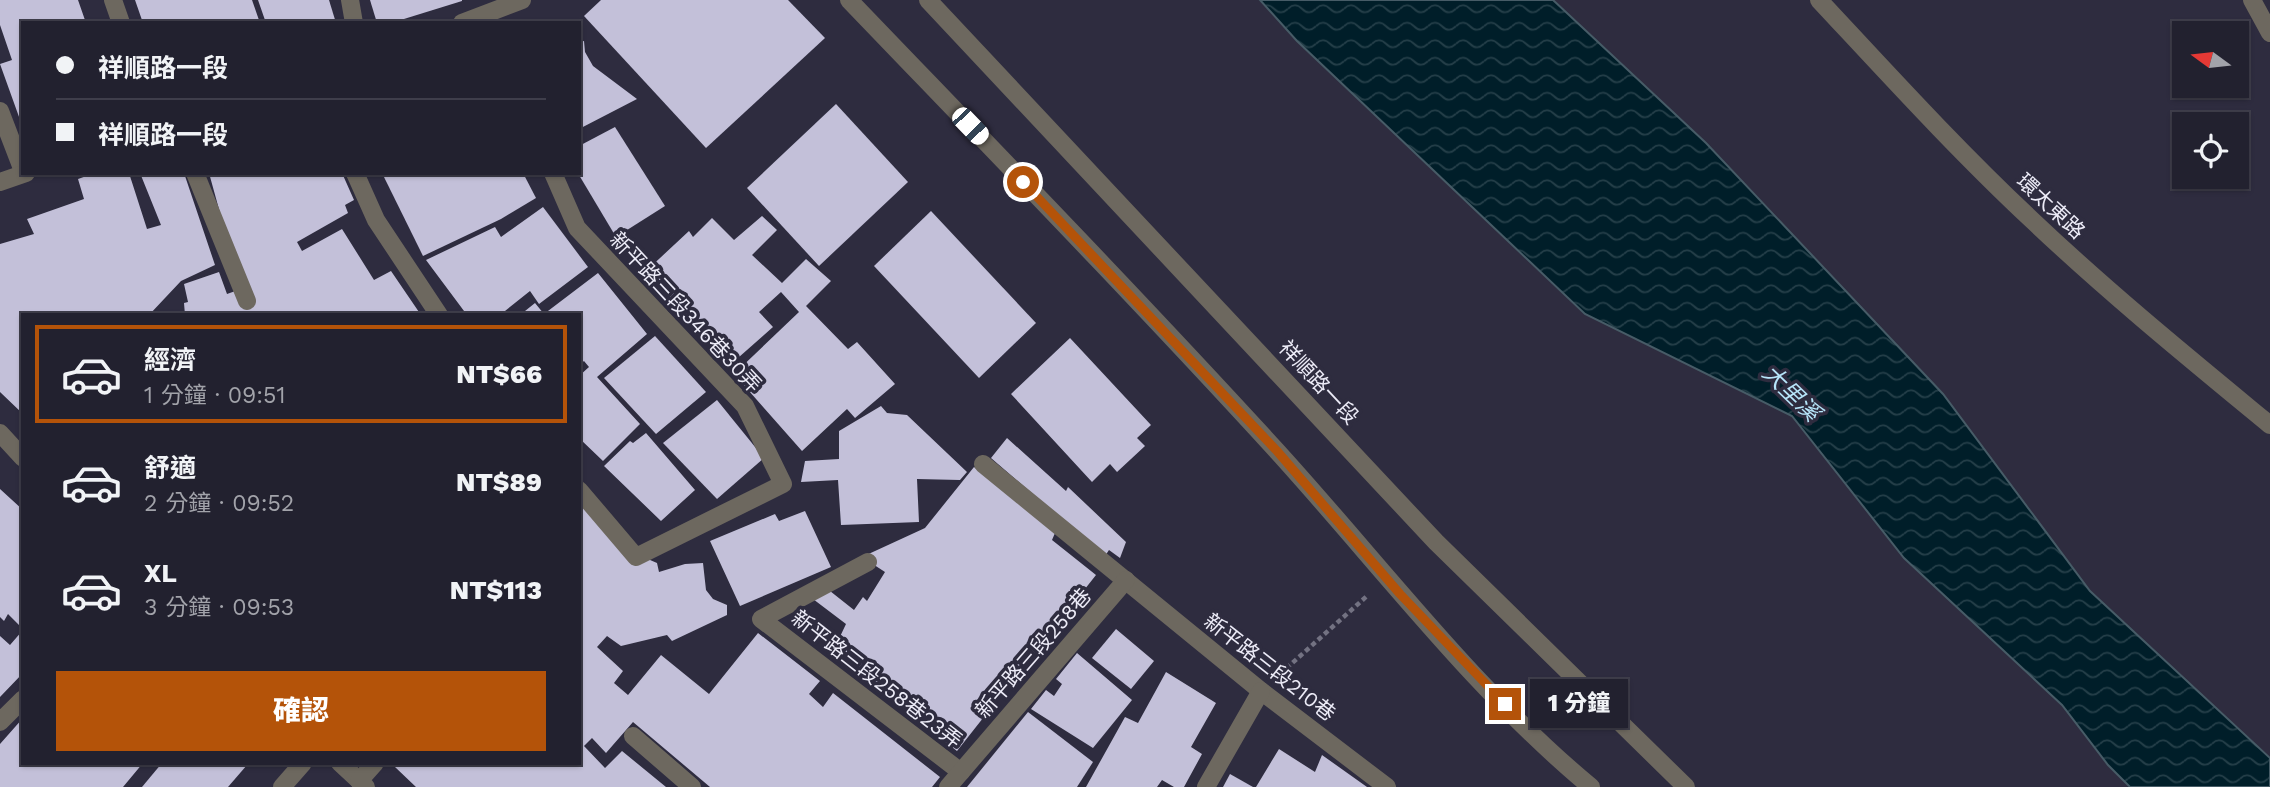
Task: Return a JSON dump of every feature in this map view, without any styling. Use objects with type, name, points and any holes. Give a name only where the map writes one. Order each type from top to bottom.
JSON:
[{"type":"street","points":[[113,0],[120,21]]},
{"type":"street","points":[[350,0],[354,21]]},
{"type":"street","points":[[486,19],[522,0]]},
{"type":"street","points":[[849,0],[1277,451],[1388,578],[1557,759],[1591,787]]},
{"type":"street","name":"祥順路一段","points":[[928,0],[1436,542],[1686,787]]},
{"type":"street","name":"環太東路","points":[[1819,0],[1940,129],[2032,221],[2137,315],[2270,425]]},
{"type":"street","points":[[2252,0],[2268,24]]},
{"type":"street","points":[[0,111],[21,165]]},
{"type":"street","points":[[0,182],[21,174]]},
{"type":"street","points":[[196,175],[247,301]]},
{"type":"street","points":[[356,175],[376,219],[438,313]]},
{"type":"street","name":"新平路三段346巷30弄","points":[[554,175],[577,228],[745,406],[783,484],[636,557],[581,492]]},
{"type":"street","points":[[0,433],[21,456]]},
{"type":"street","name":"新平路三段210巷","points":[[983,464],[1261,691],[1387,787]]},
{"type":"street","name":"新平路三段258巷23弄","points":[[868,562],[761,618],[961,772]]},
{"type":"street","name":"新平路三段258巷","points":[[948,787],[1126,580]]},
{"type":"street","points":[[1206,787],[1261,691]]},
{"type":"street","points":[[0,722],[21,701]]},
{"type":"street","points":[[633,736],[692,787]]},
{"type":"street","points":[[282,787],[301,765]]},
{"type":"street","points":[[342,765],[363,784],[374,765]]},
{"type":"path","points":[[1261,691],[1388,578]]},
{"type":"water","name":"大里溪","points":[[1260,0],[1553,0],[1706,143],[1943,394],[2090,591],[2270,758],[2270,787],[2130,787],[2108,765],[2062,705],[1904,558],[1792,416],[1585,314],[1297,41]]},
{"type":"building","points":[[0,0],[78,0],[85,21],[21,21],[21,122],[0,64],[12,60],[0,25]]},
{"type":"building","points":[[135,0],[252,0],[259,21],[142,21]]},
{"type":"building","points":[[258,0],[329,0],[335,21],[265,21]]},
{"type":"building","points":[[370,0],[462,0],[397,21],[376,21]]},
{"type":"building","points":[[601,0],[788,0],[825,38],[706,148],[584,16]]},
{"type":"building","points":[[584,41],[585,52],[593,66],[637,99],[581,128],[581,42]]},
{"type":"building","points":[[836,104],[908,182],[819,266],[747,188]]},
{"type":"building","points":[[615,127],[665,206],[616,237],[579,175],[581,145]]},
{"type":"building","points":[[89,175],[130,175],[147,229],[161,225],[141,175],[185,175],[215,265],[181,281],[151,313],[21,313],[21,412],[0,392],[0,244],[34,234],[27,219],[84,199],[78,179]]},
{"type":"building","points":[[210,175],[343,175],[354,200],[345,205],[348,213],[297,242],[302,251],[342,229],[374,280],[391,271],[420,313],[185,313],[184,303],[188,302],[184,284],[219,272],[227,294],[241,289]]},
{"type":"building","points":[[383,175],[524,175],[536,198],[501,219],[423,256]]},
{"type":"building","points":[[543,207],[588,267],[539,304],[530,291],[502,313],[466,313],[426,260],[495,227],[501,237]]},
{"type":"building","points":[[931,211],[1036,323],[979,378],[874,266]]},
{"type":"building","points":[[762,216],[777,230],[752,255],[782,283],[806,259],[831,281],[806,306],[848,349],[857,342],[895,384],[855,418],[847,409],[802,451],[734,374],[799,312],[781,292],[759,312],[773,327],[730,365],[645,272],[689,231],[693,237],[712,218],[734,240]]},
{"type":"building","points":[[598,273],[647,334],[597,377],[640,424],[603,461],[581,440],[581,374],[589,367],[584,361],[581,363],[581,313],[545,313]]},
{"type":"building","points":[[535,303],[543,313],[522,313]]},
{"type":"building","points":[[655,336],[706,392],[656,434],[604,378]]},
{"type":"building","points":[[1070,338],[1151,425],[1137,438],[1145,446],[1117,472],[1110,464],[1092,482],[1011,394]]},
{"type":"building","points":[[717,400],[764,458],[717,499],[663,443]]},
{"type":"building","points":[[881,406],[887,413],[907,415],[967,472],[960,480],[917,479],[919,522],[841,525],[838,480],[801,482],[805,461],[839,459],[839,431]]},
{"type":"building","points":[[646,433],[695,490],[661,521],[604,466],[630,441],[633,443]]},
{"type":"building","points":[[1007,438],[1066,491],[1068,487],[1126,542],[1120,558],[1109,550],[1105,556],[991,458]]},
{"type":"building","points":[[974,467],[1055,533],[1052,540],[1096,575],[957,751],[825,647],[830,637],[837,643],[846,624],[813,599],[830,591],[854,610],[863,597],[867,601],[885,572],[862,557],[925,528]]},
{"type":"building","points":[[0,489],[21,508],[21,627],[8,614],[4,621],[0,617]]},
{"type":"building","points":[[581,505],[620,547],[657,563],[659,572],[685,564],[703,563],[706,590],[713,599],[727,605],[727,615],[672,641],[667,635],[621,646],[607,636],[597,647],[623,671],[614,683],[628,695],[661,655],[709,694],[758,633],[820,681],[809,694],[823,707],[833,693],[940,777],[932,787],[710,787],[633,722],[606,753],[592,738],[584,746],[605,768],[622,751],[666,787],[416,787],[395,767],[581,765]]},
{"type":"building","points":[[805,511],[831,567],[740,606],[710,541],[775,514],[779,521]]},
{"type":"building","points":[[1116,629],[1154,661],[1131,689],[1092,658]]},
{"type":"building","points":[[21,632],[21,675],[0,697],[0,636],[10,645]]},
{"type":"building","points":[[1077,653],[1132,700],[1093,748],[1031,709],[1046,690],[1054,696],[1062,684],[1056,679]]},
{"type":"building","points":[[1166,672],[1216,703],[1191,747],[1202,754],[1184,787],[1174,787],[1162,780],[1157,787],[1086,787],[1125,717],[1138,723]]},
{"type":"building","points":[[1028,712],[1093,762],[1077,787],[967,787]]},
{"type":"building","points":[[21,720],[21,765],[141,765],[123,787],[0,787],[0,744]]},
{"type":"building","points":[[1279,749],[1315,772],[1322,755],[1367,787],[1256,787]]},
{"type":"building","points":[[160,765],[247,765],[228,787],[142,787]]},
{"type":"building","points":[[1230,774],[1253,787],[1223,787]]},
{"type":"route","points":[[1023,182],[1277,451],[1400,594],[1505,704]]}]
